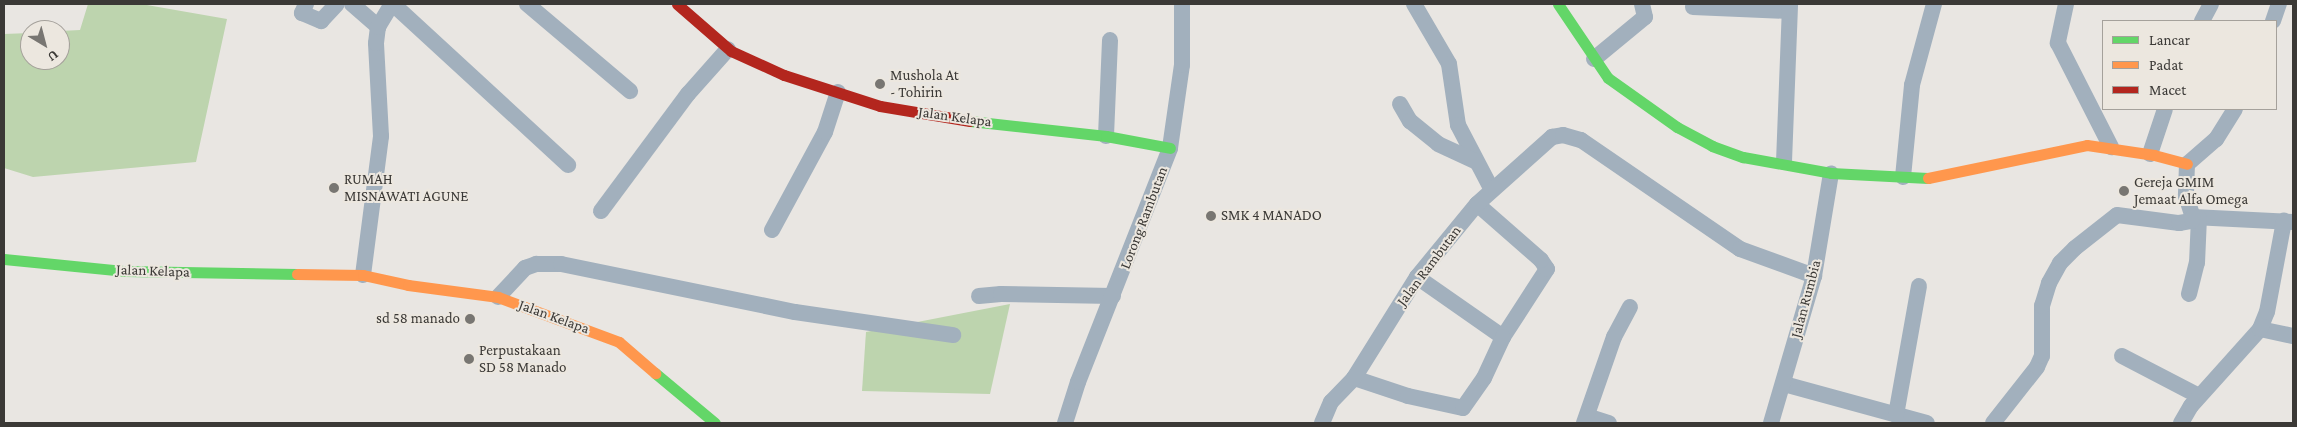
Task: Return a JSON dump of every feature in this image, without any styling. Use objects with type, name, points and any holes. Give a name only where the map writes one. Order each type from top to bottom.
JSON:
[{"type":"street","points":[[306,4],[302,12],[321,21],[337,4]]},
{"type":"street","points":[[352,4],[378,27]]},
{"type":"street","points":[[363,275],[381,136],[376,43],[378,27],[393,4],[568,165]]},
{"type":"street","points":[[527,4],[630,91]]},
{"type":"street","name":"Jalan Kelapa","points":[[677,4],[728,49],[784,75],[880,106],[960,120],[1106,136],[1170,148]]},
{"type":"street","name":"Lorong Rambutan","points":[[1065,423],[1078,382],[1170,148],[1182,65],[1182,4]]},
{"type":"street","points":[[1414,4],[1449,64],[1458,125],[1475,161],[1492,190]]},
{"type":"street","points":[[1558,4],[1608,78],[1677,127],[1712,146],[1743,157],[1784,162],[1831,173],[1903,178],[1956,174],[2027,155],[2087,145],[2150,154],[2187,164]]},
{"type":"street","points":[[1594,59],[1645,17],[1642,4]]},
{"type":"street","points":[[1903,178],[1912,85],[1934,4]]},
{"type":"street","points":[[2066,4],[2058,43],[2111,147]]},
{"type":"street","points":[[2203,20],[2211,4]]},
{"type":"street","points":[[2273,20],[2279,4]]},
{"type":"street","points":[[1694,7],[1790,7],[1784,162]]},
{"type":"street","points":[[1106,136],[1110,40]]},
{"type":"street","points":[[600,211],[688,94],[728,49]]},
{"type":"street","points":[[772,230],[825,132],[838,92]]},
{"type":"street","points":[[1400,104],[1410,120],[1438,144],[1475,161]]},
{"type":"street","points":[[2150,154],[2165,110]]},
{"type":"street","points":[[2189,294],[2197,263],[2196,217],[2186,196],[2187,164],[2216,139],[2234,110]]},
{"type":"street","name":"Jalan Rambutan","points":[[1322,423],[1331,402],[1354,378],[1417,277],[1477,204],[1540,144],[1552,137],[1564,135],[1581,140],[1740,249],[1814,276]]},
{"type":"street","name":"Jalan Rumbia","points":[[1771,423],[1784,384],[1814,276],[1831,173]]},
{"type":"street","points":[[1354,378],[1408,396],[1463,408],[1484,378],[1503,337],[1547,269],[1541,260],[1477,204]]},
{"type":"street","points":[[1993,423],[2037,368],[2042,356],[2045,297],[2054,273],[2070,253],[2100,226],[2117,215],[2179,223],[2192,221],[2196,217],[2289,221],[2267,312],[2260,329],[2199,396],[2181,423]]},
{"type":"street","name":"Jalan Kelapa","points":[[4,259],[125,271],[363,275],[408,285],[498,297],[619,342],[715,423]]},
{"type":"street","points":[[498,297],[525,268],[536,264],[561,264],[795,312],[953,335]]},
{"type":"street","points":[[1417,277],[1503,337]]},
{"type":"street","points":[[1904,419],[1919,286]]},
{"type":"street","points":[[979,296],[1002,294],[1113,296]]},
{"type":"street","points":[[1609,423],[1585,419],[1614,337],[1630,306]]},
{"type":"street","points":[[2260,329],[2293,336]]},
{"type":"street","points":[[2122,356],[2199,396]]},
{"type":"street","points":[[1784,384],[1904,419],[1927,423]]},
{"type":"green space","points":[[88,4],[141,4],[227,19],[196,162],[33,177],[4,168],[4,34],[20,33],[20,70],[70,70],[70,30],[80,30]]},
{"type":"green space","points":[[1010,304],[990,394],[862,391],[866,332]]},
{"type":"traffic: fast","points":[[1558,4],[1608,78],[1677,127],[1712,146],[1743,157],[1831,173],[1928,178]]},
{"type":"traffic: fast","points":[[970,121],[1106,136],[1170,148]]},
{"type":"traffic: fast","points":[[4,259],[125,271],[297,274]]},
{"type":"traffic: fast","points":[[655,373],[715,423]]},
{"type":"traffic: slow","points":[[1928,178],[2087,145],[2154,155],[2187,164]]},
{"type":"traffic: slow","points":[[297,274],[363,275],[408,285],[498,297],[619,342],[655,373]]},
{"type":"traffic: jam","points":[[677,4],[731,51],[784,75],[880,106],[970,121]]},
{"type":"place","name":"Mushola At - Tohirin","points":[[880,84]]},
{"type":"place","name":"RUMAH MISNAWATI AGUNE","points":[[334,188]]},
{"type":"place","name":"Gereja GMIM Jemaat Alfa Omega","points":[[2124,191]]},
{"type":"place","name":"SMK 4 MANADO","points":[[1211,216]]},
{"type":"place","name":"sd 58 manado","points":[[470,319]]},
{"type":"place","name":"Perpustakaan SD 58 Manado","points":[[469,359]]}]
